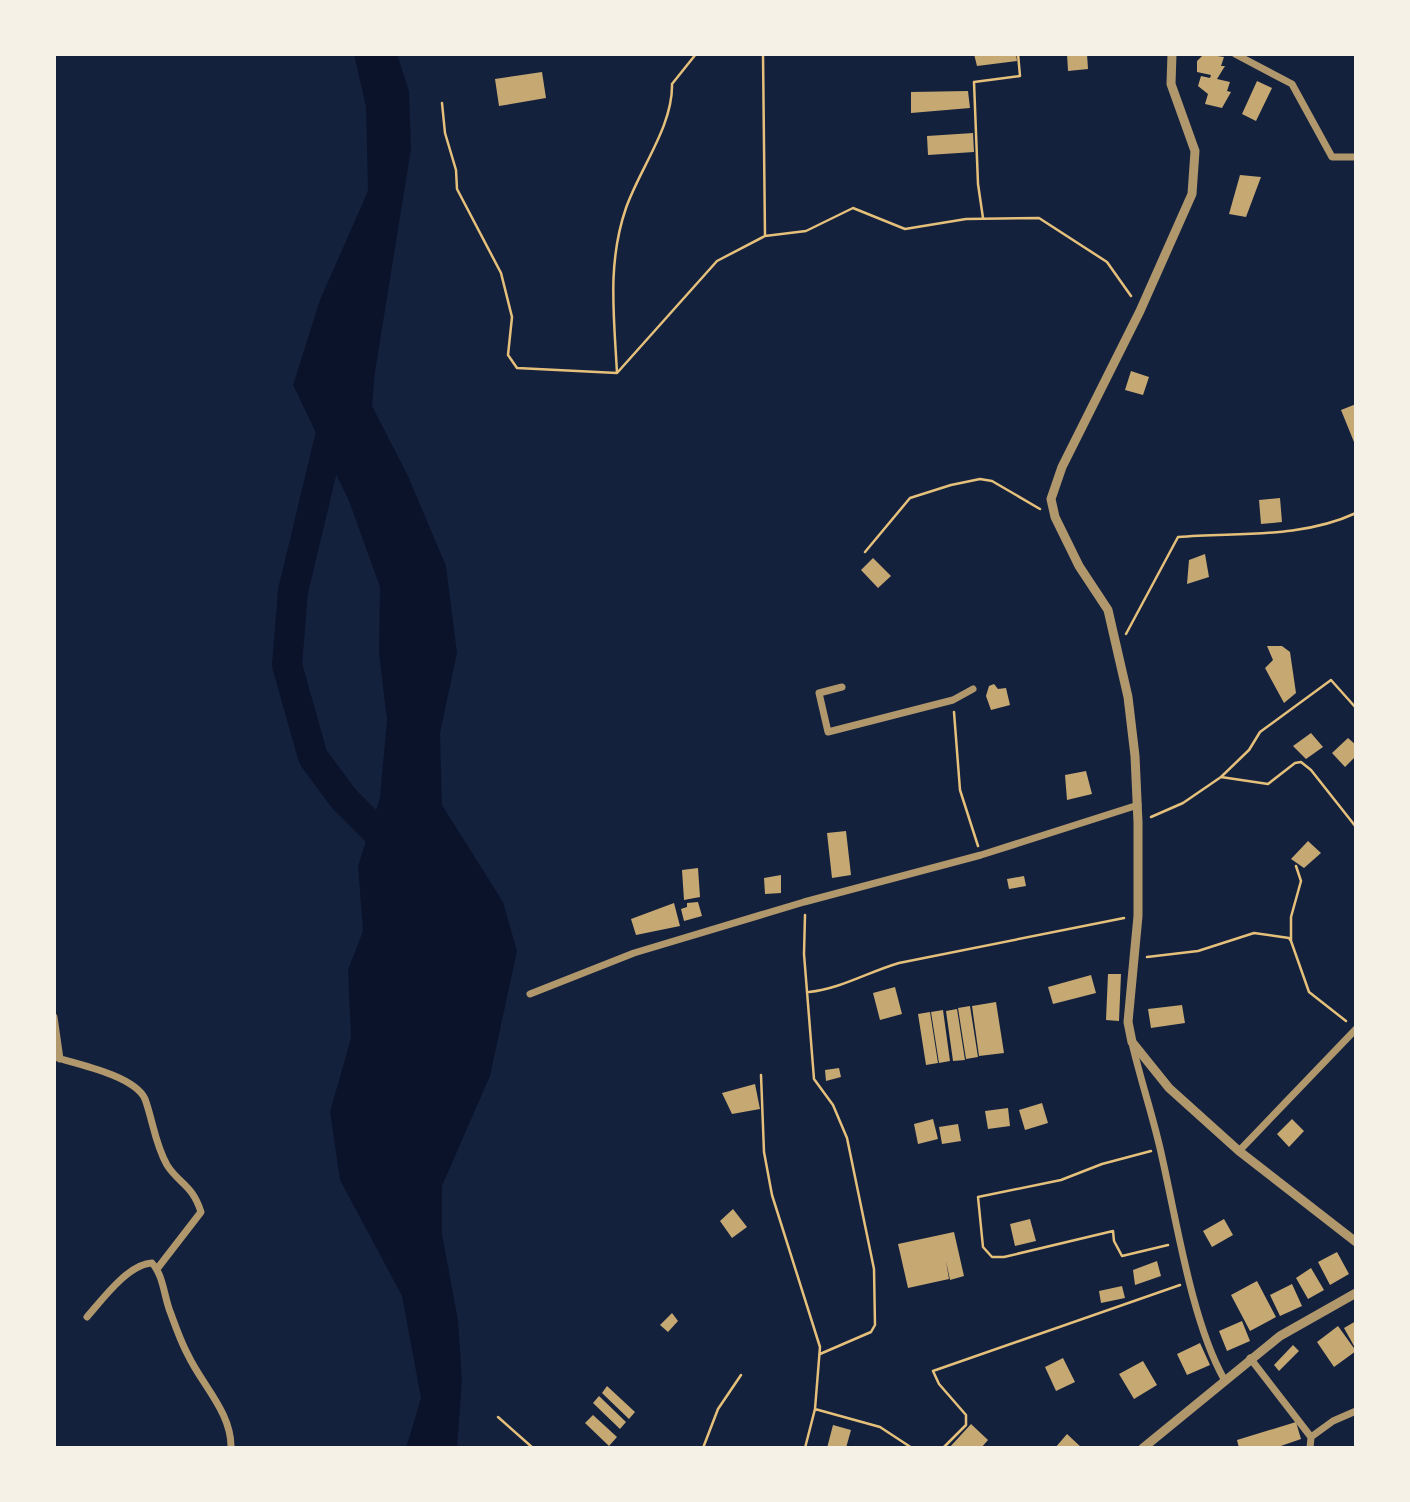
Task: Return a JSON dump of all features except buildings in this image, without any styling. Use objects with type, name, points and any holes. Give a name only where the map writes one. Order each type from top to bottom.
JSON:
[{"type":"street","points":[[1172,54],[1171,84],[1195,150],[1192,194],[1140,311],[1062,467],[1051,499],[1055,517],[1079,566],[1108,610],[1119,649],[1135,756],[1138,805],[1138,916],[1128,1022],[1191,1280],[1214,1363],[1224,1380]]},
{"type":"street","points":[[1235,54],[1293,84],[1332,157],[1356,157]]},
{"type":"street","points":[[842,687],[819,693],[828,732],[953,700],[973,689]]},
{"type":"street","points":[[530,995],[634,953],[804,902],[981,855],[1138,805]]},
{"type":"street","points":[[54,1017],[57,1058],[133,1083],[144,1096],[156,1142],[169,1168],[190,1187],[199,1204],[201,1212],[157,1269]]},
{"type":"street","points":[[1239,1151],[1355,1029]]},
{"type":"street","points":[[1132,1042],[1170,1088],[1239,1151],[1356,1242]]},
{"type":"street","points":[[87,1317],[122,1280],[144,1263],[152,1263],[157,1269],[169,1311],[188,1356],[222,1412],[231,1436],[231,1448]]},
{"type":"street","points":[[1143,1448],[1280,1336],[1356,1293]]},
{"type":"street","points":[[1250,1358],[1311,1437],[1310,1448]]},
{"type":"street","points":[[1311,1437],[1333,1421],[1356,1411]]},
{"type":"path","points":[[617,373],[613,257],[626,209],[673,104],[672,84],[696,54]]},
{"type":"path","points":[[763,54],[765,236]]},
{"type":"path","points":[[983,218],[978,184],[974,82],[1020,76],[1018,54]]},
{"type":"path","points":[[442,103],[444,133],[456,170],[457,189],[501,273],[512,317],[508,355],[517,368],[617,373]]},
{"type":"path","points":[[617,373],[717,261],[765,236],[806,231],[853,208],[905,229],[983,218],[1039,218],[1107,262],[1140,311]]},
{"type":"path","points":[[864,552],[903,503],[918,493],[951,485],[992,481],[1055,517]]},
{"type":"path","points":[[1119,649],[1178,537],[1284,531],[1320,526],[1356,513]]},
{"type":"path","points":[[1138,822],[1183,803],[1221,777],[1249,750],[1261,732],[1331,680],[1356,708]]},
{"type":"path","points":[[953,700],[960,757],[960,790],[981,855]]},
{"type":"path","points":[[1221,777],[1268,784],[1295,763],[1301,762],[1311,770],[1356,827]]},
{"type":"path","points":[[1296,866],[1301,881],[1291,918],[1291,941],[1309,992],[1355,1029]]},
{"type":"path","points":[[804,902],[804,954],[814,1079],[833,1105],[847,1138],[874,1269],[875,1325],[871,1332],[820,1354]]},
{"type":"path","points":[[808,992],[828,990],[871,971],[899,963],[1101,920],[1138,916]]},
{"type":"path","points":[[1133,956],[1156,957],[1198,951],[1254,933],[1289,938],[1291,941]]},
{"type":"path","points":[[761,1075],[764,1152],[772,1195],[820,1347],[815,1409],[805,1448]]},
{"type":"path","points":[[1161,1149],[1102,1164],[1060,1180],[978,1197],[983,1247],[992,1257],[1004,1257],[1113,1231],[1114,1241],[1122,1256],[1181,1241]]},
{"type":"path","points":[[943,1448],[966,1425],[967,1415],[939,1384],[933,1371],[1191,1280]]},
{"type":"path","points":[[703,1448],[718,1409],[741,1375]]},
{"type":"path","points":[[815,1409],[880,1427],[912,1448]]},
{"type":"path","points":[[498,1417],[533,1448]]},
{"type":"water","points":[[354,54],[397,54],[409,91],[411,149],[375,372],[372,406],[408,476],[446,566],[457,653],[440,733],[442,805],[503,902],[517,951],[490,1076],[442,1186],[442,1234],[458,1320],[462,1380],[457,1448],[406,1448],[421,1398],[402,1296],[340,1180],[330,1112],[351,1038],[348,970],[363,931],[358,866],[380,797],[387,720],[379,653],[380,587],[349,501],[293,385],[320,300],[368,191],[366,107]]},
{"type":"waterway","points":[[335,416],[293,591],[287,665],[313,757],[344,799],[383,838],[402,847]]}]
